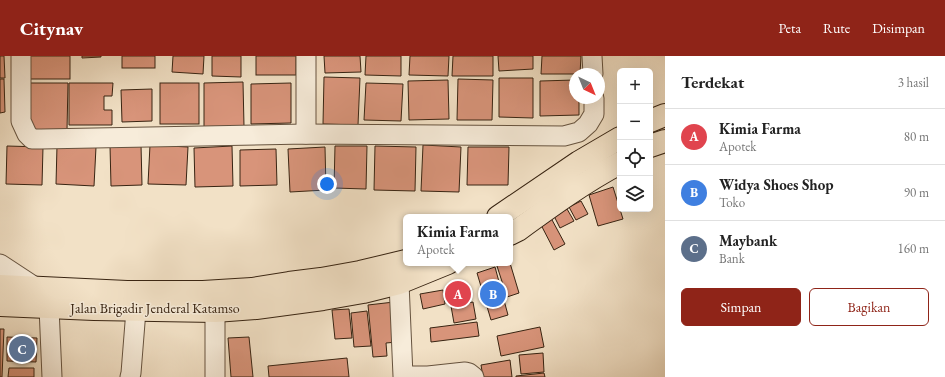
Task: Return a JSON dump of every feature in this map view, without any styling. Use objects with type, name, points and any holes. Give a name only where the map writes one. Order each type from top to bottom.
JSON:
[{"type":"main road","points":[[653,120],[665,115]]},
{"type":"main road","points":[[502,214],[579,162],[617,140]]},
{"type":"main road","points":[[653,145],[665,141]]},
{"type":"main road","points":[[513,232],[562,199],[617,165]]},
{"type":"main road","name":"Jalan Brigadir Jenderal Katamso","points":[[322,289],[360,272],[403,262]]},
{"type":"main road","name":"Jalan Brigadir Jenderal Katamso","points":[[0,286],[127,292],[203,292],[252,289],[289,293],[322,289],[363,292],[399,283],[441,266]]},
{"type":"main road","name":"Jalan Brigadir Jenderal Katamso","points":[[0,305],[136,310],[216,311],[256,308],[289,293]]},
{"type":"street","points":[[21,56],[21,121],[27,134],[32,139],[306,134],[564,136],[579,132],[588,124],[594,114],[594,104]]},
{"type":"street","points":[[306,56],[306,134]]},
{"type":"street","points":[[592,56],[593,68]]},
{"type":"street","points":[[0,264],[35,287]]},
{"type":"street","points":[[399,283],[403,377],[465,372],[474,377]]},
{"type":"street","points":[[49,307],[52,377]]},
{"type":"street","points":[[130,377],[136,310]]},
{"type":"street","points":[[215,377],[216,311]]},
{"type":"building","points":[[0,56],[4,56],[5,78],[0,78]]},
{"type":"building","points":[[28,56],[70,56],[70,79],[28,79]]},
{"type":"building","points":[[82,56],[101,56],[101,57],[82,58]]},
{"type":"building","points":[[122,56],[155,56],[155,68],[122,68]]},
{"type":"building","points":[[173,56],[204,56],[203,74],[172,72]]},
{"type":"building","points":[[212,56],[241,56],[241,77],[212,76]]},
{"type":"building","points":[[256,56],[296,56],[296,75],[256,75]]},
{"type":"building","points":[[324,56],[360,56],[361,72],[325,73]]},
{"type":"building","points":[[366,56],[401,56],[401,76],[365,75]]},
{"type":"building","points":[[410,56],[449,56],[448,76],[409,75]]},
{"type":"building","points":[[453,56],[493,56],[493,76],[452,76]]},
{"type":"building","points":[[498,56],[533,56],[533,69],[499,71]]},
{"type":"building","points":[[542,56],[581,56],[580,68],[569,68],[569,74],[541,74]]},
{"type":"building","points":[[324,77],[360,78],[358,125],[323,124]]},
{"type":"building","points":[[499,78],[533,78],[533,118],[499,117]]},
{"type":"building","points":[[0,79],[4,79],[5,112],[0,113]]},
{"type":"building","points":[[458,79],[493,80],[492,120],[457,120]]},
{"type":"building","points":[[448,80],[449,119],[409,120],[408,81]]},
{"type":"building","points":[[569,80],[569,104],[579,104],[579,115],[540,116],[540,81]]},
{"type":"building","points":[[243,82],[244,126],[204,127],[204,83]]},
{"type":"building","points":[[27,83],[68,83],[67,130],[26,130]]},
{"type":"building","points":[[69,83],[113,83],[112,96],[104,96],[104,110],[112,110],[112,125],[69,125]]},
{"type":"building","points":[[160,83],[199,83],[199,124],[160,124]]},
{"type":"building","points":[[291,83],[291,123],[251,124],[251,84]]},
{"type":"building","points":[[366,83],[403,84],[401,121],[364,120]]},
{"type":"building","points":[[152,89],[152,121],[122,122],[121,90]]},
{"type":"building","points":[[141,145],[142,185],[111,186],[110,146]]},
{"type":"building","points":[[150,145],[188,147],[186,185],[148,184]]},
{"type":"building","points":[[423,145],[461,147],[459,192],[421,191]]},
{"type":"building","points":[[7,146],[43,147],[42,185],[6,184]]},
{"type":"building","points":[[57,146],[96,147],[94,186],[56,184]]},
{"type":"building","points":[[232,146],[233,186],[195,187],[194,148]]},
{"type":"building","points":[[335,146],[367,146],[366,189],[334,188]]},
{"type":"building","points":[[375,146],[416,147],[415,191],[374,190]]},
{"type":"building","points":[[325,147],[326,190],[290,192],[288,149]]},
{"type":"building","points":[[468,147],[509,147],[508,185],[467,185]]},
{"type":"building","points":[[276,149],[277,185],[240,186],[240,150]]},
{"type":"building","points":[[613,187],[617,200],[617,212],[621,212],[623,219],[598,226],[589,195]]},
{"type":"building","points":[[581,201],[588,214],[576,220],[569,207]]},
{"type":"building","points":[[567,209],[574,221],[560,228],[554,216]]},
{"type":"building","points":[[551,218],[565,244],[554,250],[540,223]]},
{"type":"building","points":[[497,266],[511,266],[519,293],[507,297]]},
{"type":"building","points":[[495,267],[508,315],[491,320],[477,273]]},
{"type":"building","points":[[468,284],[471,300],[448,304],[445,288]]},
{"type":"building","points":[[443,290],[445,304],[423,309],[420,294]]},
{"type":"building","points":[[394,302],[397,342],[386,343],[387,356],[373,357],[368,305]]},
{"type":"building","points":[[473,302],[476,319],[454,323],[451,306]]},
{"type":"building","points":[[349,309],[352,338],[335,339],[332,310]]},
{"type":"building","points":[[367,311],[371,346],[354,347],[351,313]]},
{"type":"building","points":[[477,322],[479,336],[431,342],[430,328]]},
{"type":"building","points":[[540,327],[544,347],[501,356],[497,336]]},
{"type":"building","points":[[0,329],[4,329],[2,377],[0,377]]},
{"type":"building","points":[[7,337],[37,338],[36,362],[7,361]]},
{"type":"building","points":[[249,337],[253,377],[231,377],[228,338]]},
{"type":"building","points":[[543,353],[544,372],[521,374],[519,355]]},
{"type":"building","points":[[347,358],[349,377],[269,377],[268,366]]},
{"type":"building","points":[[510,360],[512,377],[483,377],[481,365]]},
{"type":"building","points":[[9,368],[34,368],[34,377],[8,377]]},
{"type":"building","points":[[544,373],[545,377],[516,377],[516,376]]},
{"type":"place","name":"Kimia Farma","points":[[458,294]]},
{"type":"place","name":"Widya Shoes Shop","points":[[493,294]]},
{"type":"place","name":"Maybank","points":[[22,349]]}]
